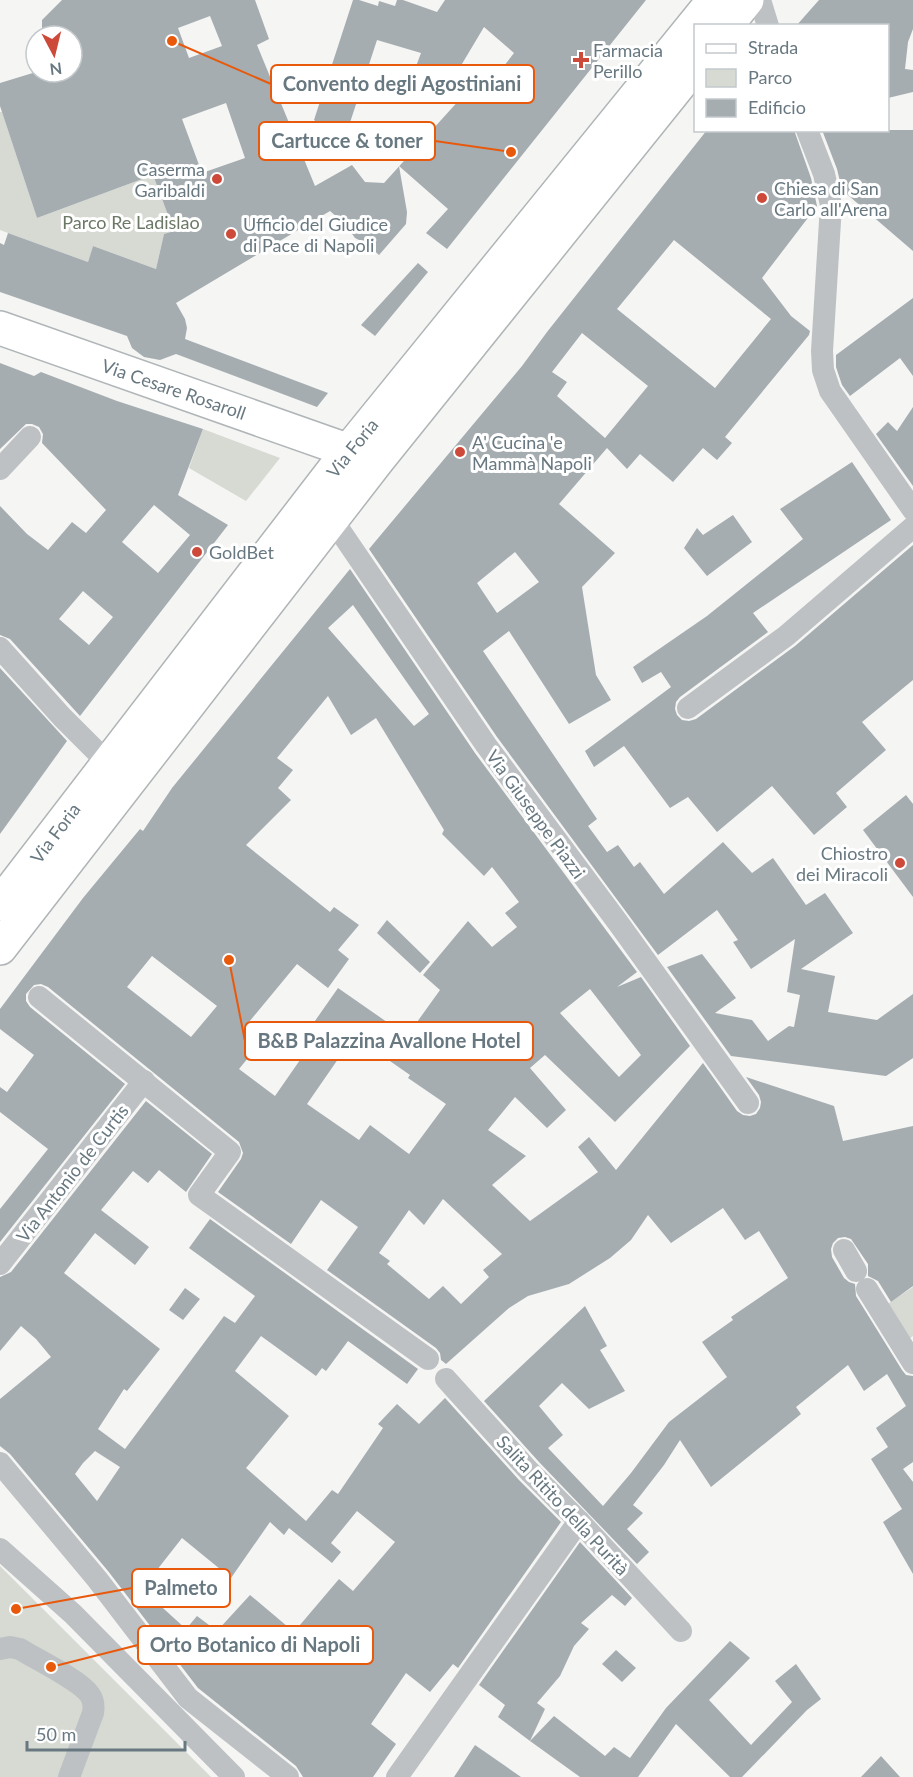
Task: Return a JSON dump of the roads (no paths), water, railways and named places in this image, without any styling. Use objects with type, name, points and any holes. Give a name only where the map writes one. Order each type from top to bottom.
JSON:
[{"type":"main road","name":"Via Foria","points":[[695,24],[714,0]]},
{"type":"main road","points":[[728,24],[747,0]]},
{"type":"main road","name":"Via Foria","points":[[0,948],[332,519],[363,455],[694,26]]},
{"type":"main road","name":"Via Foria","points":[[0,904],[108,763],[363,455],[694,66]]},
{"type":"main road","name":"Via Cesare Rosaroll","points":[[0,328],[363,455]]},
{"type":"street","points":[[760,0],[767,24]]},
{"type":"street","points":[[808,132],[824,174],[831,205],[822,351],[823,370],[830,391],[913,510]]},
{"type":"street","points":[[0,469],[30,437]]},
{"type":"street","name":"Via Giuseppe Piazzi","points":[[332,519],[486,745],[748,1103]]},
{"type":"street","points":[[688,708],[786,636],[913,527]]},
{"type":"street","points":[[0,648],[62,717],[108,763]]},
{"type":"street","points":[[39,997],[230,1152],[198,1195],[428,1359]]},
{"type":"street","name":"Via Antonio de Curtis","points":[[0,1264],[144,1081]]},
{"type":"street","points":[[844,1250],[913,1363]]},
{"type":"street","name":"Salita Ritito della Purità","points":[[446,1378],[529,1471],[579,1521],[681,1631]]},
{"type":"street","points":[[0,1463],[97,1579],[188,1698],[288,1777]]},
{"type":"street","points":[[397,1777],[579,1521]]},
{"type":"street","points":[[0,1549],[73,1614],[234,1777]]},
{"type":"street","points":[[0,1649],[10,1647],[20,1649],[82,1687],[92,1697],[93,1713],[69,1777]]},
{"type":"street","points":[[172,1715],[188,1698]]},
{"type":"place","name":"Convento degli Agostiniani","points":[[172,41]]},
{"type":"place","name":"Farmacia Perillo","points":[[581,60]]},
{"type":"place","name":"Cartucce & toner","points":[[511,152]]},
{"type":"place","name":"Caserma Garibaldi","points":[[217,179]]},
{"type":"place","name":"Chiesa di San Carlo all'Arena","points":[[762,198]]},
{"type":"place","name":"Ufficio del Giudice di Pace di Napoli","points":[[231,234]]},
{"type":"place","name":"A' Cucina 'e Mammà Napoli","points":[[460,452]]},
{"type":"place","name":"GoldBet","points":[[197,552]]},
{"type":"place","name":"Chiostro dei Miracoli","points":[[900,863]]},
{"type":"place","name":"B&B Palazzina Avallone Hotel","points":[[229,960]]},
{"type":"place","name":"Palmeto","points":[[16,1609]]},
{"type":"place","name":"Orto Botanico di Napoli","points":[[51,1667]]},
{"type":"park label","name":"Parco Re Ladislao","points":[[131,222]]}]
